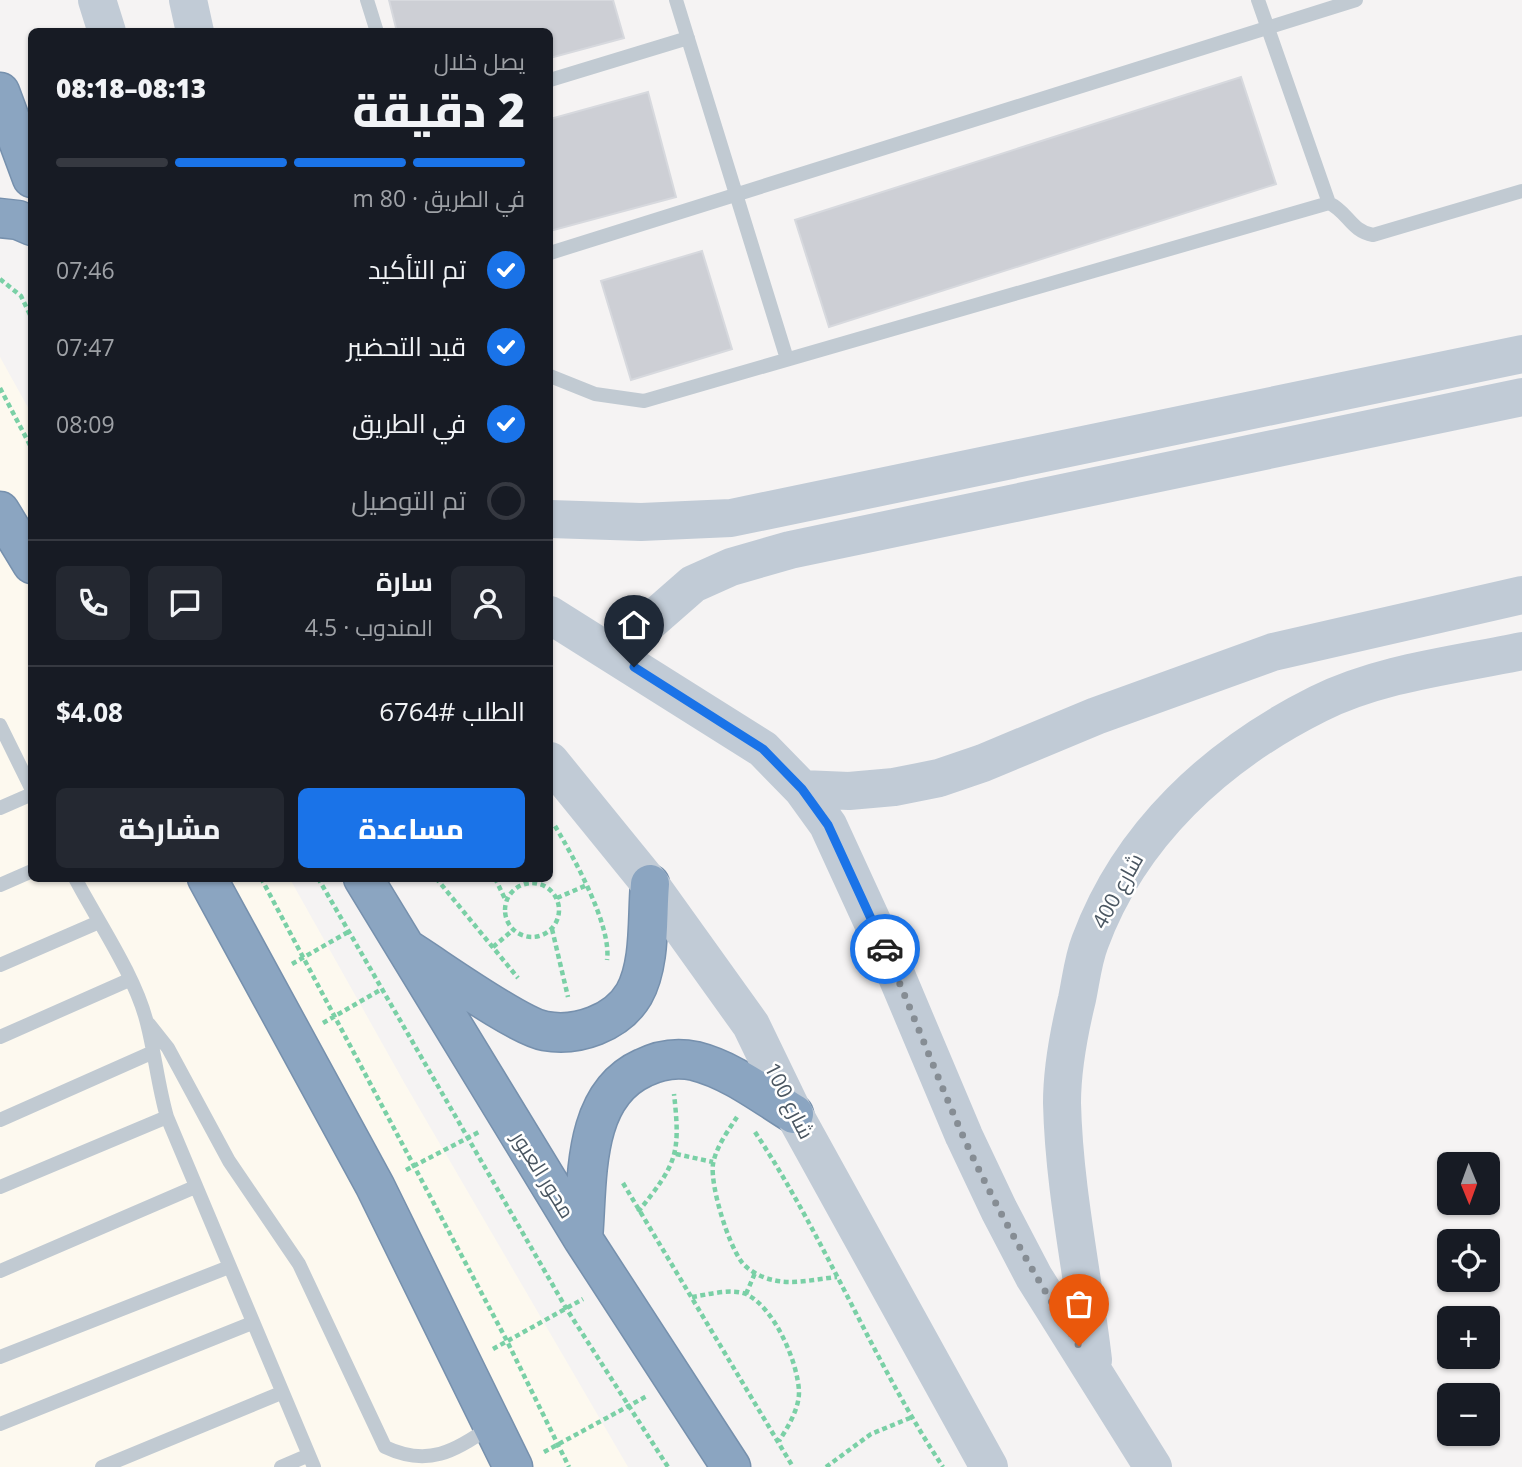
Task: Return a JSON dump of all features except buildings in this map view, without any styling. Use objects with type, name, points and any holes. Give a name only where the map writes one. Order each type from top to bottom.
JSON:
[{"type":"highway","points":[[0,92],[28,167]]},
{"type":"highway","points":[[0,218],[28,224]]},
{"type":"highway","points":[[0,511],[28,557]]},
{"type":"highway","points":[[209,882],[375,1186],[491,1426],[525,1462]]},
{"type":"highway","name":"محور العبور","points":[[365,882],[583,1239],[731,1467]]},
{"type":"highway","points":[[400,942],[522,1021],[544,1031],[580,1032],[618,1015],[634,994],[642,969],[650,884]]},
{"type":"highway","points":[[583,1239],[592,1139],[604,1100],[629,1074],[661,1060],[694,1061],[726,1073],[794,1114]]},
{"type":"street","points":[[97,0],[106,28]]},
{"type":"street","points":[[188,0],[194,28]]},
{"type":"street","points":[[553,519],[628,522],[731,518],[1522,354]]},
{"type":"street","points":[[613,654],[693,584],[731,567],[778,553],[1522,397]]},
{"type":"street","points":[[802,789],[883,788],[939,778],[983,764],[1096,716],[1273,652],[1522,595]]},
{"type":"street","points":[[553,617],[763,749],[802,789],[828,825],[999,1210],[1034,1276],[1152,1466]]},
{"type":"street","name":"شارع 400","points":[[1094,1369],[1082,1264],[1067,1179],[1062,1101],[1069,1035],[1089,944],[1123,873],[1161,819],[1198,783],[1256,741],[1319,704],[1374,682],[1522,651]]},
{"type":"street","name":"شارع 100","points":[[553,765],[650,884],[751,1025],[794,1114],[989,1467]]},
{"type":"lane","points":[[367,0],[376,28]]},
{"type":"lane","points":[[676,0],[787,359]]},
{"type":"lane","points":[[1258,0],[1329,203],[1342,212],[1354,229],[1373,235],[1522,191]]},
{"type":"lane","points":[[553,252],[1356,0]]},
{"type":"lane","points":[[553,79],[688,38]]},
{"type":"lane","points":[[553,377],[595,394],[644,401],[1329,203]]},
{"type":"lane","points":[[1,730],[28,784]]},
{"type":"lane","points":[[0,808],[28,794]]},
{"type":"lane","points":[[0,885],[28,874]]},
{"type":"lane","points":[[77,882],[129,979],[147,1022],[151,1053],[167,1117],[281,1393],[312,1461],[281,1467]]},
{"type":"lane","points":[[0,965],[99,922]]},
{"type":"lane","points":[[0,1037],[129,979]]},
{"type":"lane","points":[[147,1022],[168,1048],[229,1161],[299,1264],[385,1447],[398,1457],[413,1463],[429,1464],[444,1459],[491,1426]]},
{"type":"lane","points":[[0,1119],[151,1053]]},
{"type":"lane","points":[[0,1187],[167,1117]]},
{"type":"lane","points":[[0,1270],[195,1187]]},
{"type":"lane","points":[[0,1357],[229,1267]]},
{"type":"lane","points":[[0,1424],[252,1323]]},
{"type":"lane","points":[[102,1467],[281,1393]]},
{"type":"path","points":[[0,279],[20,296],[28,311]]},
{"type":"path","points":[[0,388],[28,441]]},
{"type":"path","points":[[553,823],[587,885],[604,934],[608,956],[605,967]]},
{"type":"path","points":[[263,882],[507,1341],[569,1467]]},
{"type":"path","points":[[320,882],[566,1308],[668,1467]]},
{"type":"path","points":[[439,882],[522,982]]},
{"type":"path","points":[[497,882],[506,901],[507,922],[513,930],[533,937],[552,929],[558,920],[557,898],[544,885],[535,883],[518,887],[506,901]]},
{"type":"path","points":[[557,898],[587,885]]},
{"type":"path","points":[[552,929],[568,998]]},
{"type":"path","points":[[493,947],[513,930]]},
{"type":"path","points":[[263,980],[348,932],[400,942],[381,990],[296,1039]]},
{"type":"path","points":[[561,999],[576,997]]},
{"type":"path","points":[[662,1098],[685,1093]]},
{"type":"path","points":[[638,1212],[668,1174],[676,1154],[679,1136],[674,1094]]},
{"type":"path","points":[[837,1277],[792,1282],[772,1280],[755,1273],[741,1261],[714,1196],[713,1162],[741,1110],[763,1143],[837,1277],[910,1418],[943,1467]]},
{"type":"path","points":[[375,1186],[507,1117]]},
{"type":"path","points":[[676,1154],[713,1162]]},
{"type":"path","points":[[621,1180],[793,1467]]},
{"type":"path","points":[[746,1294],[755,1273]]},
{"type":"path","points":[[462,1367],[611,1283]]},
{"type":"path","points":[[692,1297],[746,1294],[779,1330],[792,1357],[799,1393],[792,1421],[779,1442]]},
{"type":"path","points":[[525,1462],[675,1381]]},
{"type":"path","points":[[826,1467],[871,1434],[910,1418]]},
{"type":"shaded area","points":[[0,357],[28,408],[28,882],[292,882],[405,1084],[628,1467],[0,1467]]},
{"type":"way so far","points":[[885,949],[964,1136],[999,1210],[1034,1276],[1079,1346]]},
{"type":"route","points":[[634,667],[763,749],[802,789],[828,825],[885,949]]}]
